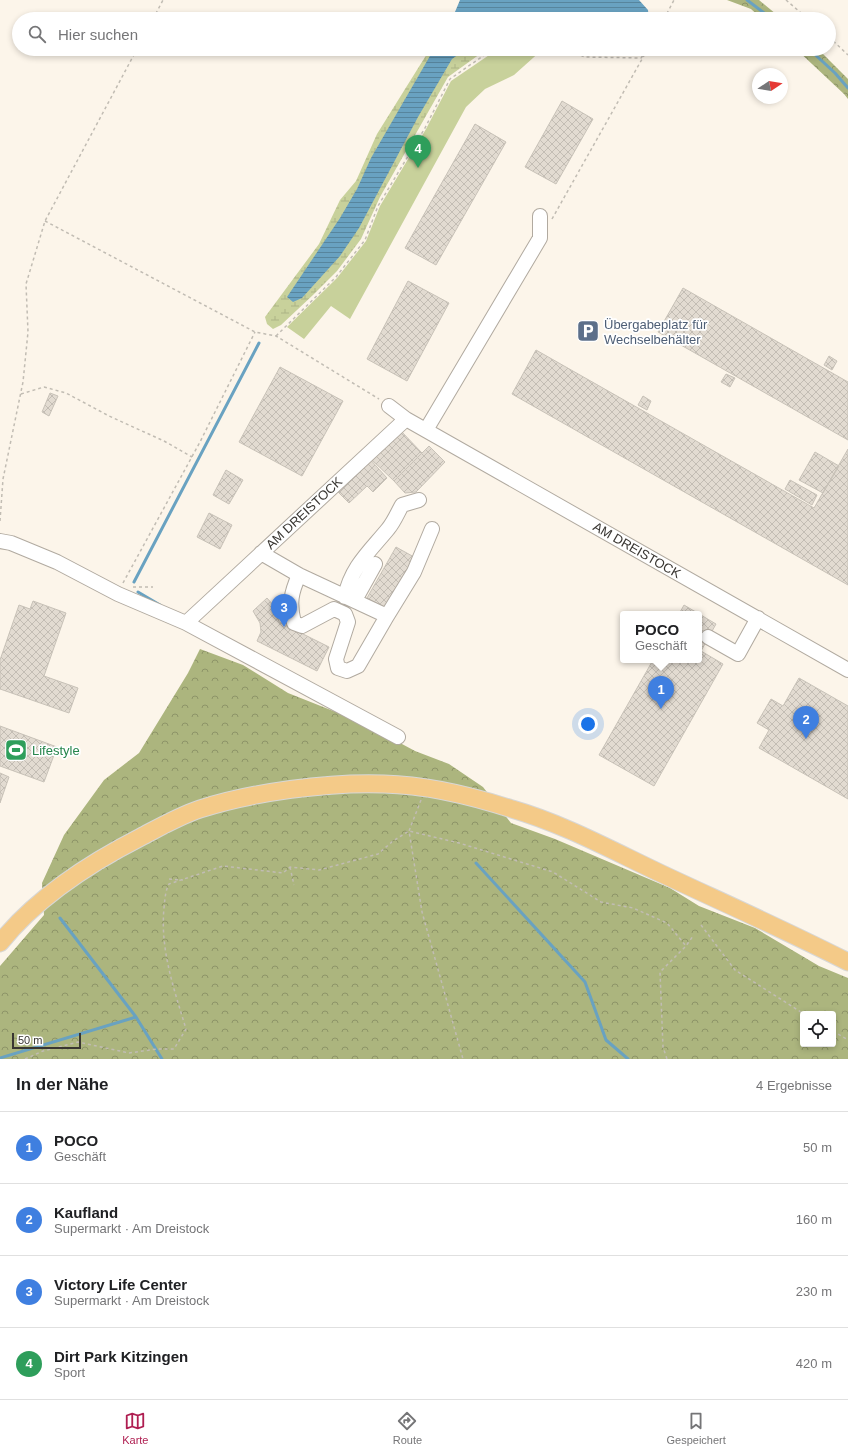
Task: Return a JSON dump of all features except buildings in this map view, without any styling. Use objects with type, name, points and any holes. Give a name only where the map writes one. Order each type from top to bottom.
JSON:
[{"type":"main road","points":[[0,943],[28,913],[87,869],[125,846],[200,809],[285,790],[341,784],[385,784],[426,789],[513,809],[574,833],[773,924],[848,962]]},
{"type":"street","points":[[426,430],[540,238],[545,218]]},
{"type":"street","points":[[389,406],[406,419]]},
{"type":"street","name":"AM DREISTOCK","points":[[186,623],[406,419],[848,670]]},
{"type":"street","points":[[350,599],[348,582],[371,547],[389,528],[402,504],[419,500]]},
{"type":"street","points":[[299,575],[291,592],[294,622],[302,626],[334,609],[345,614],[348,622],[336,659],[338,668],[348,671],[358,666],[386,616],[414,572],[432,530]]},
{"type":"street","points":[[0,541],[11,543],[57,562],[186,623],[398,737]]},
{"type":"street","points":[[261,553],[299,575],[386,616]]},
{"type":"street","points":[[350,599],[375,564]]},
{"type":"street","points":[[708,637],[738,654],[758,618]]},
{"type":"path","points":[[157,12],[163,0]]},
{"type":"path","points":[[668,12],[674,0]]},
{"type":"path","points":[[786,0],[800,12]]},
{"type":"path","points":[[836,44],[848,55]]},
{"type":"path","points":[[0,521],[4,473],[21,394],[28,332],[26,284],[45,221],[133,56]]},
{"type":"path","points":[[276,336],[336,277],[365,240],[378,206],[425,128],[450,79],[483,56]]},
{"type":"path","points":[[582,56],[641,58],[643,56]]},
{"type":"path","points":[[545,218],[644,56]]},
{"type":"path","points":[[45,221],[255,332],[276,336],[389,406]]},
{"type":"path","points":[[119,591],[200,442],[255,332]]},
{"type":"path","points":[[21,394],[44,387],[66,393],[109,416],[164,441],[192,457]]},
{"type":"path","points":[[0,490],[3,494]]},
{"type":"path","points":[[119,591],[153,587]]},
{"type":"path","points":[[426,789],[409,831],[422,912],[463,1059]]},
{"type":"path","points":[[25,1059],[43,1051],[78,1042],[129,1053],[157,1049],[174,1049],[186,1029],[168,970],[162,928],[166,890],[169,884],[185,880],[186,877],[223,866],[283,873],[290,867],[319,870],[378,854],[392,841],[409,831],[459,843],[553,872],[601,902],[633,908],[667,923],[686,946]]},
{"type":"path","points":[[290,867],[294,885]]},
{"type":"path","points":[[169,879],[185,880]]},
{"type":"path","points":[[701,925],[735,970],[800,1011]]},
{"type":"path","points":[[667,1059],[663,1047],[660,972],[694,936]]},
{"type":"path","points":[[836,1033],[848,1040]]},
{"type":"green space","points":[[727,0],[759,0],[774,12],[754,12],[751,9]]},
{"type":"green space","points":[[426,56],[477,56],[448,77],[380,197],[361,239],[337,271],[281,325],[273,329],[267,324],[265,317],[319,244],[340,200],[356,181],[377,134]]},
{"type":"green space","points":[[488,56],[535,56],[514,75],[485,89],[466,107],[350,319],[331,306],[304,339],[287,327],[337,278],[366,241],[380,206],[426,129],[451,81]]},
{"type":"green space","points":[[803,56],[825,56],[848,79],[848,99]]},
{"type":"green space","points":[[200,649],[243,665],[288,693],[361,722],[415,751],[449,764],[483,787],[511,823],[555,839],[670,888],[699,906],[755,928],[819,966],[848,978],[848,1059],[0,1059],[0,966],[44,915],[42,883],[64,835],[104,780],[139,753],[188,673]]},
{"type":"water","points":[[460,0],[639,0],[648,12],[455,12]]},
{"type":"water","points":[[430,56],[456,56],[452,59],[418,117],[359,228],[340,256],[302,298],[293,302],[287,297],[340,218],[357,189],[371,158]]},
{"type":"waterway","points":[[747,0],[763,12]]},
{"type":"waterway","points":[[817,56],[835,73],[848,88]]},
{"type":"waterway","points":[[134,582],[259,343]]},
{"type":"waterway","points":[[138,592],[160,605]]},
{"type":"waterway","points":[[476,863],[585,982],[606,1040],[628,1059]]},
{"type":"waterway","points":[[60,918],[136,1017],[162,1059]]},
{"type":"waterway","points":[[0,1058],[136,1017]]},
{"type":"place","name":"Dirt Park Kitzingen","points":[[418,168]]},
{"type":"place","name":"Übergabeplatz für Wechselbehälter","points":[[588,331]]},
{"type":"place","name":"Victory Life Center","points":[[284,627]]},
{"type":"place","name":"POCO","points":[[661,709]]},
{"type":"place","name":"Kaufland","points":[[806,739]]},
{"type":"place","name":"Lifestyle","points":[[16,750]]}]
